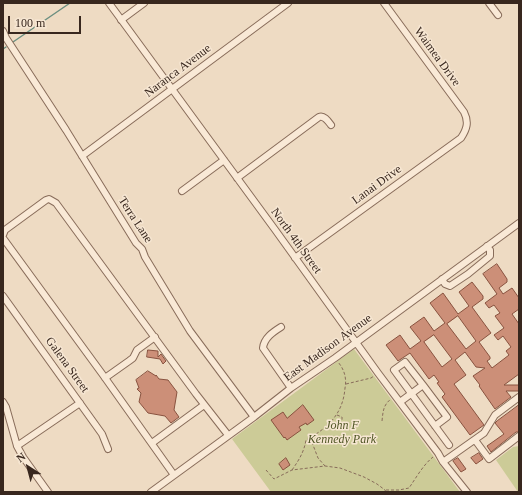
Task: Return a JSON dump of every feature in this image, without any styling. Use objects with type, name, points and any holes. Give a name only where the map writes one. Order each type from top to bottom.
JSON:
[{"type":"street","name":"North 4th Street","points":[[109,3],[378,373],[430,442],[443,462],[467,492]]},
{"type":"street","points":[[121,20],[144,3]]},
{"type":"street","name":"Naranca Avenue","points":[[82,156],[288,3]]},
{"type":"street","name":"Waimea Drive","points":[[384,3],[464,112],[467,127]]},
{"type":"street","points":[[489,3],[498,15]]},
{"type":"street","name":"Terra Lane","points":[[3,31],[136,243],[142,249],[145,257],[190,331],[254,417]]},
{"type":"street","points":[[237,178],[319,117],[324,117],[331,124]]},
{"type":"street","name":"Lanai Drive","points":[[295,258],[461,138],[467,127]]},
{"type":"street","points":[[182,191],[224,160]]},
{"type":"street","points":[[174,475],[3,236],[5,230],[46,200],[49,199],[56,203],[204,405],[228,435]]},
{"type":"street","name":"East Madison Avenue","points":[[151,492],[254,417],[291,388],[335,358],[519,223]]},
{"type":"street","points":[[442,279],[445,284],[450,286],[468,274],[490,256],[490,250],[487,246]]},
{"type":"street","name":"Galena Street","points":[[3,296],[102,434],[108,449]]},
{"type":"street","points":[[281,327],[271,333],[263,344],[262,348],[291,388]]},
{"type":"street","points":[[105,378],[133,358],[137,350],[155,337]]},
{"type":"street","points":[[435,426],[447,417],[406,362],[394,370],[412,394],[435,426],[449,445]]},
{"type":"street","points":[[400,402],[423,385]]},
{"type":"street","points":[[443,462],[484,433],[495,415],[519,397]]},
{"type":"street","points":[[3,402],[6,407],[17,446],[48,492]]},
{"type":"street","points":[[17,446],[80,402]]},
{"type":"street","points":[[152,444],[204,405]]},
{"type":"street","points":[[430,442],[441,434]]},
{"type":"street","points":[[475,440],[489,459],[519,436]]},
{"type":"path","points":[[292,470],[301,458],[306,440],[329,423],[337,415],[344,399],[346,384],[344,371],[341,364],[335,358]]},
{"type":"path","points":[[346,384],[371,378],[378,373]]},
{"type":"path","points":[[382,421],[384,406],[392,399]]},
{"type":"path","points":[[337,415],[342,417],[342,420]]},
{"type":"path","points":[[312,436],[313,445],[318,458],[325,466]]},
{"type":"path","points":[[408,492],[409,488],[429,460],[438,453]]},
{"type":"path","points":[[266,470],[274,479],[292,470],[325,466],[340,468],[378,484],[386,492]]},
{"type":"path","points":[[385,490],[400,490],[409,488]]},
{"type":"green space","name":"John F Kennedy Park","points":[[354,349],[460,492],[271,492],[232,439]]},
{"type":"green space","points":[[519,446],[518,492],[496,460],[513,447]]},
{"type":"building","points":[[497,264],[507,279],[507,282],[499,288],[503,294],[512,288],[519,298],[519,309],[512,314],[519,324],[519,374],[504,385],[519,385],[519,391],[506,391],[511,397],[495,409],[473,376],[485,368],[476,367],[465,352],[455,360],[466,375],[454,384],[484,425],[470,435],[442,397],[445,394],[437,383],[439,382],[434,375],[429,379],[410,353],[398,361],[386,345],[400,335],[410,349],[421,341],[410,327],[424,317],[434,331],[445,323],[430,303],[443,293],[458,314],[469,306],[459,292],[472,282],[483,296],[483,299],[472,307],[491,333],[479,342],[490,357],[487,361],[492,368],[509,355],[506,351],[511,347],[503,336],[498,340],[494,335],[504,328],[495,316],[500,313],[494,305],[489,308],[485,303],[497,294],[483,274]],"holes":[[[458,316],[476,341],[466,349],[447,324]],[[434,335],[452,359],[442,367],[424,342]]]},
{"type":"building","points":[[148,350],[158,351],[158,357],[161,354],[166,361],[163,364],[160,359],[147,357]]},
{"type":"building","points":[[148,371],[156,375],[159,379],[168,380],[177,392],[174,410],[179,417],[171,423],[165,416],[148,413],[139,402],[141,393],[137,389],[139,388],[136,380]]},
{"type":"building","points":[[303,405],[314,420],[307,425],[306,423],[299,427],[301,430],[287,440],[271,420],[283,412],[287,418]]},
{"type":"building","points":[[519,405],[519,432],[516,432],[491,452],[487,446],[504,434],[495,423]]},
{"type":"building","points":[[479,453],[483,459],[476,464],[471,458]]},
{"type":"building","points":[[286,458],[290,465],[283,470],[279,464]]},
{"type":"building","points":[[458,458],[466,469],[461,472],[453,461]]},
{"type":"waterway","points":[[13,42],[70,3]]}]
